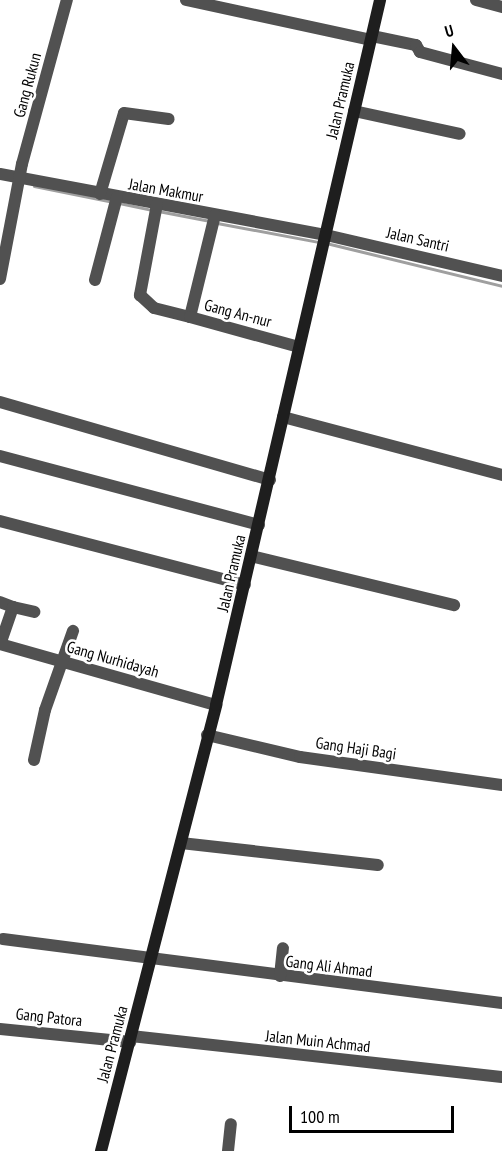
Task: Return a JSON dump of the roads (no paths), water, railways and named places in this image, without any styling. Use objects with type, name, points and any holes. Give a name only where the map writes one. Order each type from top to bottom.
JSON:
[{"type":"street","name":"Gang Rukun","points":[[0,279],[19,183],[67,0]]},
{"type":"street","points":[[186,0],[416,45],[420,52],[502,74]]},
{"type":"street","name":"Jalan Pramuka","points":[[101,1151],[216,705],[380,0]]},
{"type":"street","points":[[476,0],[502,7]]},
{"type":"street","points":[[354,111],[460,134]]},
{"type":"street","points":[[100,194],[123,113],[169,119]]},
{"type":"street","name":"Jalan Makmur","points":[[0,174],[19,183],[100,194],[115,202],[214,220],[326,235]]},
{"type":"street","points":[[95,280],[115,202]]},
{"type":"street","points":[[155,209],[140,295],[154,308],[190,317]]},
{"type":"street","name":"Gang An-nur","points":[[214,220],[190,317],[299,347]]},
{"type":"street","name":"Jalan Santri","points":[[326,235],[502,276]]},
{"type":"street","points":[[0,402],[270,480]]},
{"type":"street","points":[[283,417],[502,476]]},
{"type":"street","points":[[0,456],[259,525]]},
{"type":"street","points":[[0,521],[245,585]]},
{"type":"street","points":[[251,556],[454,605]]},
{"type":"street","points":[[0,603],[34,612]]},
{"type":"street","points":[[0,644],[13,607]]},
{"type":"street","points":[[34,760],[72,631]]},
{"type":"street","name":"Gang Nurhidayah","points":[[0,644],[216,705]]},
{"type":"street","name":"Gang Haji Bagi","points":[[207,735],[300,757],[502,785]]},
{"type":"street","points":[[181,843],[378,865]]},
{"type":"street","name":"Gang Ali Ahmad","points":[[3,939],[152,960],[502,1003]]},
{"type":"street","points":[[280,976],[283,948]]},
{"type":"street","name":"Gang Patora","points":[[0,1029],[131,1039]]},
{"type":"street","name":"Jalan Muin Achmad","points":[[131,1039],[502,1077]]},
{"type":"street","points":[[228,1151],[231,1124]]},
{"type":"waterway","points":[[34,186],[113,202]]},
{"type":"waterway","points":[[119,203],[151,210]]},
{"type":"waterway","points":[[158,211],[210,221]]},
{"type":"waterway","points":[[217,223],[319,242]]},
{"type":"waterway","points":[[326,243],[502,286]]}]
